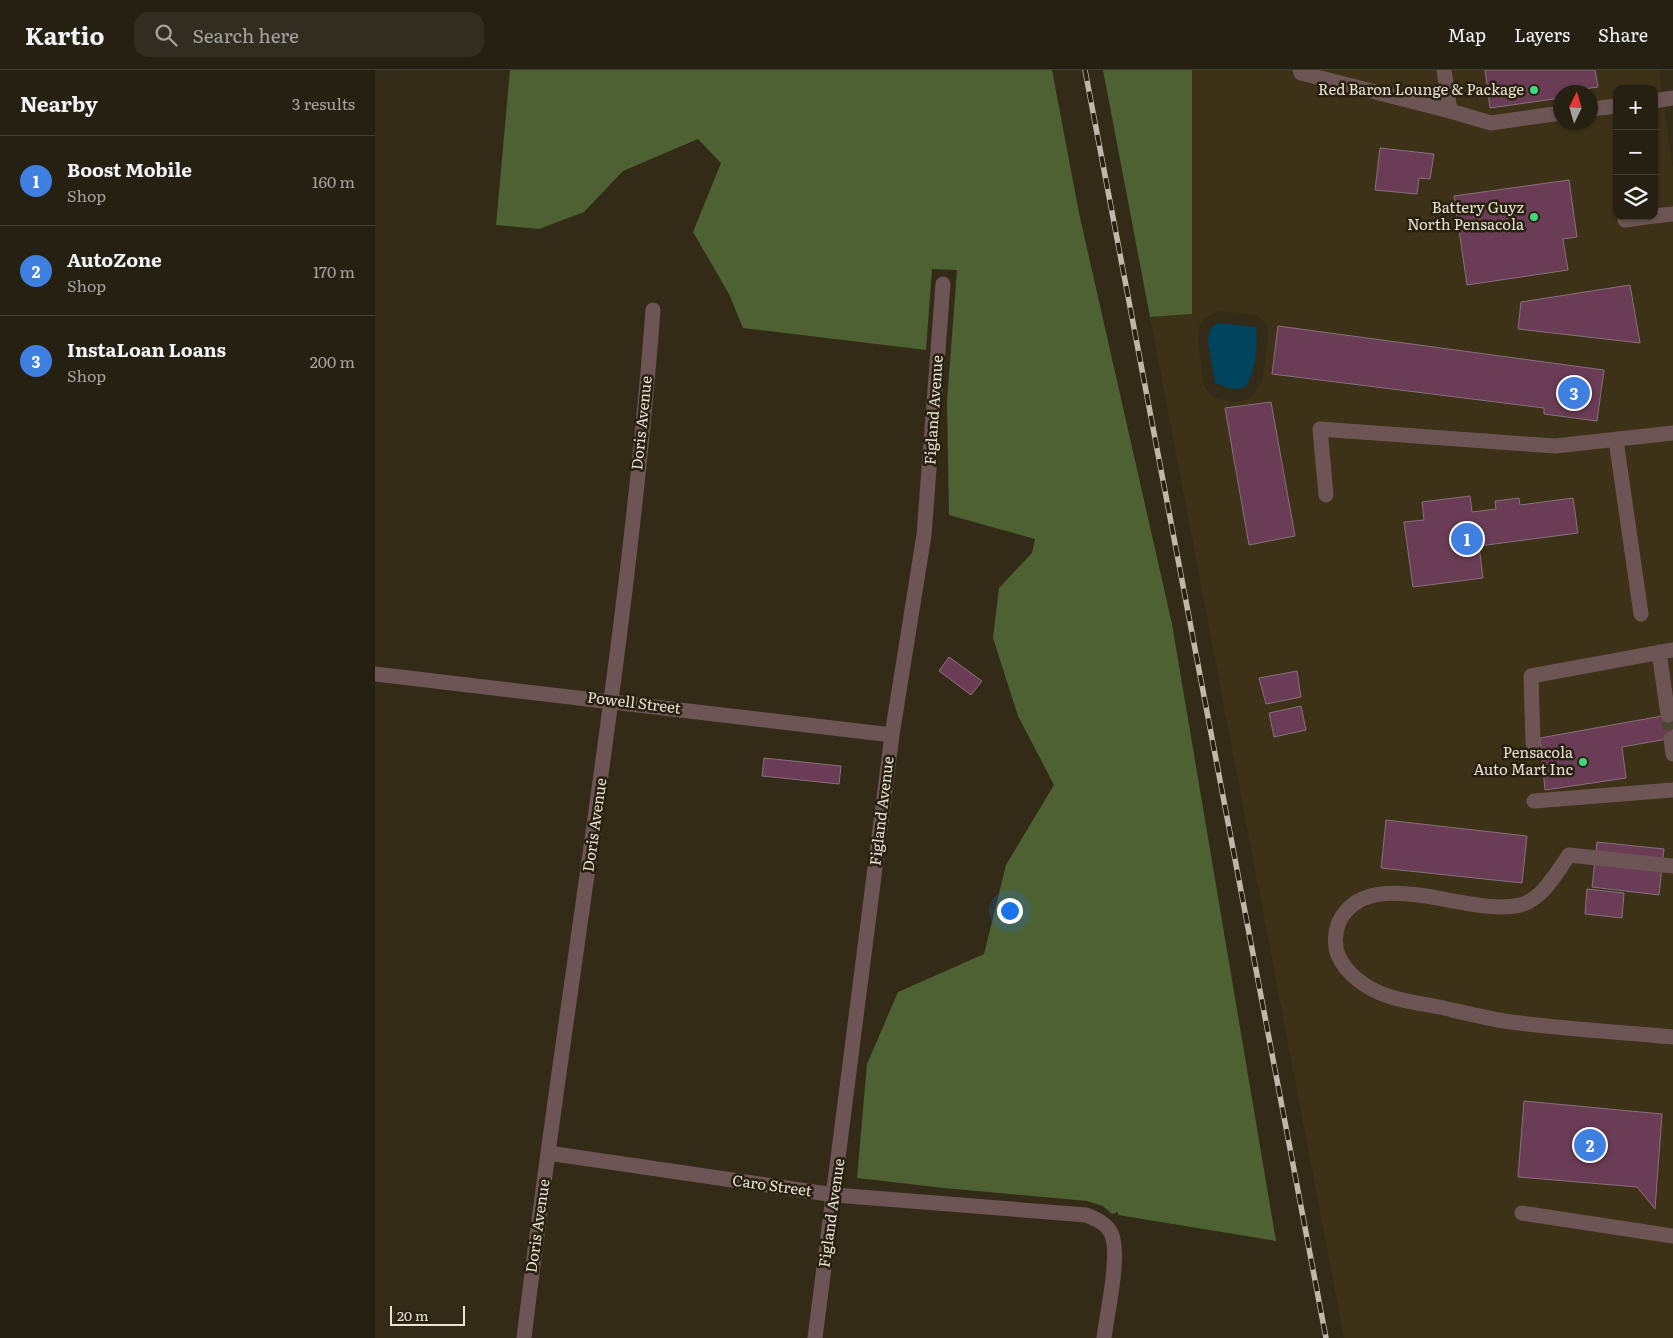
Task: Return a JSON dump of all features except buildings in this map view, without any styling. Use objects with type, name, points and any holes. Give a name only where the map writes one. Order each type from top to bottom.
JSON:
[{"type":"street","points":[[1301,70],[1301,73],[1491,123],[1553,114]]},
{"type":"street","points":[[1444,70],[1450,111]]},
{"type":"street","points":[[1658,100],[1673,98]]},
{"type":"street","points":[[1598,108],[1613,106]]},
{"type":"street","points":[[1658,216],[1673,214]]},
{"type":"street","name":"Figland Avenue","points":[[815,1338],[835,1195],[892,735],[924,535],[943,284]]},
{"type":"street","name":"Doris Avenue","points":[[524,1338],[548,1153],[613,700],[653,310]]},
{"type":"street","points":[[1326,495],[1319,429],[1555,446],[1673,433]]},
{"type":"street","points":[[1616,440],[1641,614]]},
{"type":"street","points":[[1533,743],[1531,676],[1666,651],[1668,715]]},
{"type":"street","name":"Powell Street","points":[[375,674],[613,700],[892,735]]},
{"type":"street","points":[[1671,739],[1673,754]]},
{"type":"street","points":[[1533,801],[1673,790]]},
{"type":"street","points":[[1673,866],[1569,855],[1541,892],[1531,901],[1519,906],[1493,906],[1399,894],[1377,894],[1357,900],[1344,913],[1336,930],[1337,952],[1343,965],[1360,981],[1386,996],[1509,1022],[1673,1037]]},
{"type":"street","name":"Caro Street","points":[[548,1153],[835,1195],[1086,1215],[1099,1220],[1111,1231],[1116,1247],[1104,1338]]},
{"type":"street","points":[[1522,1213],[1673,1236]]},
{"type":"shaded area","points":[[1192,70],[1659,70],[1673,169],[1673,1338],[1344,1338],[1150,317],[1192,314]],"holes":[[[1219,311],[1257,315],[1267,325],[1268,340],[1262,381],[1252,396],[1245,400],[1233,402],[1217,398],[1210,394],[1204,386],[1198,343],[1199,327],[1205,318]]]},
{"type":"green space","points":[[510,70],[1052,70],[1079,213],[1172,624],[1276,1241],[1118,1215],[1118,1212],[1112,1214],[1103,1206],[1087,1201],[857,1178],[867,1064],[898,992],[984,954],[1006,865],[1054,785],[1018,716],[993,638],[999,588],[1032,553],[1035,539],[949,515],[947,401],[957,270],[932,269],[926,350],[743,328],[729,294],[693,232],[721,163],[698,139],[623,171],[584,212],[539,229],[496,225]]},
{"type":"green space","points":[[1103,70],[1192,70],[1192,314],[1150,317]]},
{"type":"water","points":[[1218,323],[1256,327],[1257,342],[1254,367],[1244,388],[1232,389],[1215,383],[1208,341],[1210,329]]},
{"type":"tunnel","points":[[1668,715],[1671,739]]},
{"type":"railway","points":[[1085,70],[1326,1338]]},
{"type":"place","name":"Red Baron Lounge & Package","points":[[1534,90]]},
{"type":"place","name":"Battery Guyz North Pensacola","points":[[1534,217]]},
{"type":"place","name":"InstaLoan Loans","points":[[1574,393]]},
{"type":"place","name":"Boost Mobile","points":[[1467,539]]},
{"type":"place","name":"Pensacola Auto Mart Inc","points":[[1583,762]]},
{"type":"place","name":"AutoZone","points":[[1590,1145]]}]
